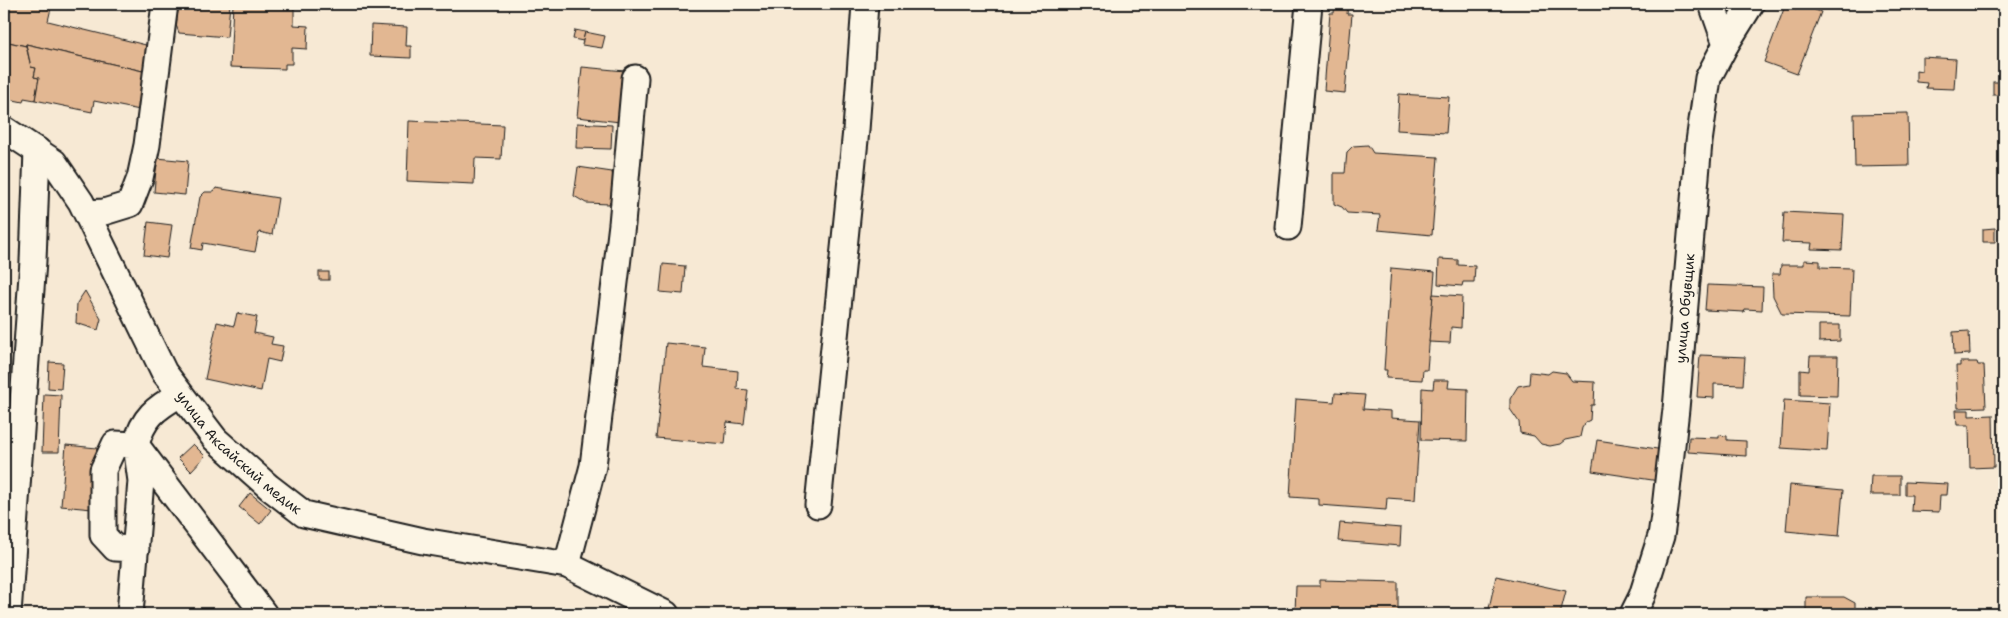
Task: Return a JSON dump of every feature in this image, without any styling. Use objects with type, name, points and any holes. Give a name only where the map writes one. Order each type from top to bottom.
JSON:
[{"type":"street","points":[[88,213],[104,212],[130,204],[137,187],[147,146],[165,4]]},
{"type":"street","points":[[818,505],[856,130],[865,4]]},
{"type":"street","points":[[1288,227],[1309,4]]},
{"type":"street","points":[[1712,4],[1726,44]]},
{"type":"street","name":"улица Обувщик","points":[[1633,614],[1642,596],[1661,536],[1665,508],[1676,409],[1699,142],[1708,78],[1726,44],[1751,4]]},
{"type":"street","points":[[567,565],[593,466],[622,224],[636,78]]},
{"type":"street","name":"улица Аксайский медик","points":[[4,129],[54,162],[88,213],[164,372],[215,439],[269,487],[304,514],[423,541],[567,565],[666,614]]},
{"type":"street","points":[[8,614],[31,299],[37,150]]},
{"type":"street","points":[[130,614],[141,482],[136,446],[140,430],[156,408],[180,394]]},
{"type":"street","points":[[136,549],[115,548],[103,535],[102,470],[115,444],[136,446],[264,614]]},
{"type":"building","points":[[4,4],[52,4],[48,21],[154,47],[147,72],[26,44],[26,46],[4,41]]},
{"type":"building","points":[[179,4],[230,4],[227,37],[179,33],[176,25]]},
{"type":"building","points":[[233,4],[285,4],[285,8],[294,8],[294,25],[308,26],[307,49],[292,48],[292,64],[285,64],[285,69],[230,67]]},
{"type":"building","points":[[1335,4],[1348,4],[1347,14],[1352,14],[1345,93],[1324,91],[1330,13],[1334,13]]},
{"type":"building","points":[[1798,4],[1821,12],[1797,74],[1764,62],[1785,6],[1796,10]]},
{"type":"building","points":[[371,25],[407,27],[406,46],[411,46],[411,58],[370,56]]},
{"type":"building","points":[[575,30],[585,32],[583,41],[573,39]]},
{"type":"building","points":[[585,32],[605,36],[602,48],[582,45]]},
{"type":"building","points":[[4,41],[26,46],[31,67],[36,68],[34,77],[39,78],[35,100],[24,98],[23,102],[4,98]]},
{"type":"building","points":[[26,44],[147,72],[145,111],[94,101],[92,112],[35,100],[39,78],[34,77],[36,68],[31,67]]},
{"type":"building","points":[[1922,57],[1956,59],[1954,89],[1926,88],[1927,83],[1916,82],[1916,70],[1922,71]]},
{"type":"building","points":[[582,67],[625,71],[620,122],[577,117]]},
{"type":"building","points":[[1993,82],[2004,82],[2004,95],[1993,95]]},
{"type":"building","points":[[1399,94],[1449,97],[1446,133],[1397,130]]},
{"type":"building","points":[[1908,113],[1909,166],[1855,167],[1854,114]]},
{"type":"building","points":[[409,121],[503,125],[501,159],[475,158],[474,184],[407,181]]},
{"type":"building","points":[[577,123],[612,125],[611,149],[576,148]]},
{"type":"building","points":[[1368,145],[1373,153],[1438,157],[1432,235],[1378,230],[1380,215],[1347,213],[1342,207],[1334,204],[1334,173],[1345,173],[1347,152],[1353,146]]},
{"type":"building","points":[[157,158],[188,161],[185,195],[154,192]]},
{"type":"building","points":[[578,167],[612,172],[615,189],[609,204],[586,203],[574,196]]},
{"type":"building","points":[[216,188],[278,198],[272,235],[259,232],[255,252],[203,243],[202,250],[191,248],[200,197],[205,192],[213,192]]},
{"type":"building","points":[[1784,212],[1844,215],[1842,250],[1811,249],[1812,243],[1782,242]]},
{"type":"building","points":[[148,222],[172,225],[167,258],[144,255]]},
{"type":"building","points":[[1995,228],[1995,242],[1983,242],[1983,229]]},
{"type":"building","points":[[1439,259],[1458,260],[1458,265],[1475,266],[1474,282],[1463,282],[1462,286],[1438,284]]},
{"type":"building","points":[[1804,260],[1820,261],[1820,267],[1852,268],[1850,316],[1782,314],[1773,296],[1772,274],[1780,274],[1781,265],[1804,265]]},
{"type":"building","points":[[663,264],[685,266],[683,294],[660,292]]},
{"type":"building","points":[[1391,268],[1435,272],[1427,370],[1423,370],[1422,380],[1386,378],[1387,370],[1384,370]]},
{"type":"building","points":[[319,272],[329,272],[329,280],[319,280]]},
{"type":"building","points":[[1707,285],[1763,287],[1762,310],[1745,309],[1744,312],[1705,310]]},
{"type":"building","points":[[85,291],[101,319],[98,330],[76,323],[77,303]]},
{"type":"building","points":[[1433,294],[1462,296],[1461,328],[1451,327],[1450,343],[1429,342]]},
{"type":"building","points":[[237,313],[257,317],[254,333],[273,337],[271,344],[283,346],[280,362],[267,359],[261,391],[205,379],[217,322],[234,326]]},
{"type":"building","points":[[1819,325],[1840,325],[1840,341],[1819,342]]},
{"type":"building","points":[[1969,331],[1970,354],[1954,355],[1953,332]]},
{"type":"building","points":[[666,343],[705,347],[703,367],[738,371],[737,389],[748,390],[744,424],[727,422],[725,444],[656,438]]},
{"type":"building","points":[[1700,355],[1745,357],[1743,385],[1714,384],[1714,398],[1697,397]]},
{"type":"building","points":[[1810,356],[1838,356],[1837,396],[1800,395],[1800,370],[1809,371]]},
{"type":"building","points":[[49,362],[63,363],[61,389],[48,388]]},
{"type":"building","points":[[1960,362],[1977,362],[1978,365],[1984,365],[1986,407],[1958,408],[1956,366],[1960,366]]},
{"type":"building","points":[[1552,371],[1566,373],[1572,381],[1595,382],[1594,405],[1591,405],[1590,420],[1582,428],[1580,437],[1550,446],[1541,444],[1534,436],[1520,433],[1519,422],[1510,409],[1510,399],[1518,386],[1529,384],[1530,372],[1548,374]]},
{"type":"building","points":[[1434,380],[1449,380],[1448,388],[1468,389],[1467,441],[1421,440],[1422,388],[1433,389]]},
{"type":"building","points":[[1335,393],[1365,395],[1363,409],[1391,411],[1391,418],[1420,420],[1415,500],[1387,498],[1386,510],[1319,505],[1319,499],[1290,497],[1296,399],[1334,402]]},
{"type":"building","points":[[44,394],[61,395],[59,452],[42,452]]},
{"type":"building","points":[[1784,400],[1830,403],[1827,451],[1781,448]]},
{"type":"building","points":[[1956,410],[1969,410],[1969,416],[1993,415],[1994,467],[1970,468],[1969,425],[1957,425]]},
{"type":"building","points":[[1719,435],[1727,436],[1727,440],[1746,441],[1746,456],[1688,452],[1689,437],[1719,438]]},
{"type":"building","points":[[1597,440],[1664,450],[1659,481],[1592,471]]},
{"type":"building","points":[[193,444],[205,456],[191,471],[178,458]]},
{"type":"building","points":[[66,445],[97,448],[92,509],[61,506]]},
{"type":"building","points":[[1871,476],[1900,476],[1900,495],[1870,495]]},
{"type":"building","points":[[1905,482],[1948,484],[1947,495],[1940,495],[1939,512],[1911,511],[1912,495],[1905,495]]},
{"type":"building","points":[[1790,485],[1843,490],[1839,536],[1786,531]]},
{"type":"building","points":[[250,493],[271,510],[260,524],[239,507]]},
{"type":"building","points":[[1340,523],[1401,528],[1400,546],[1338,541]]},
{"type":"building","points":[[1496,576],[1566,591],[1560,614],[1488,613]]},
{"type":"building","points":[[1320,580],[1398,582],[1398,614],[1295,614],[1296,586],[1320,586]]},
{"type":"building","points":[[1806,597],[1844,597],[1855,603],[1855,614],[1806,614]]}]
